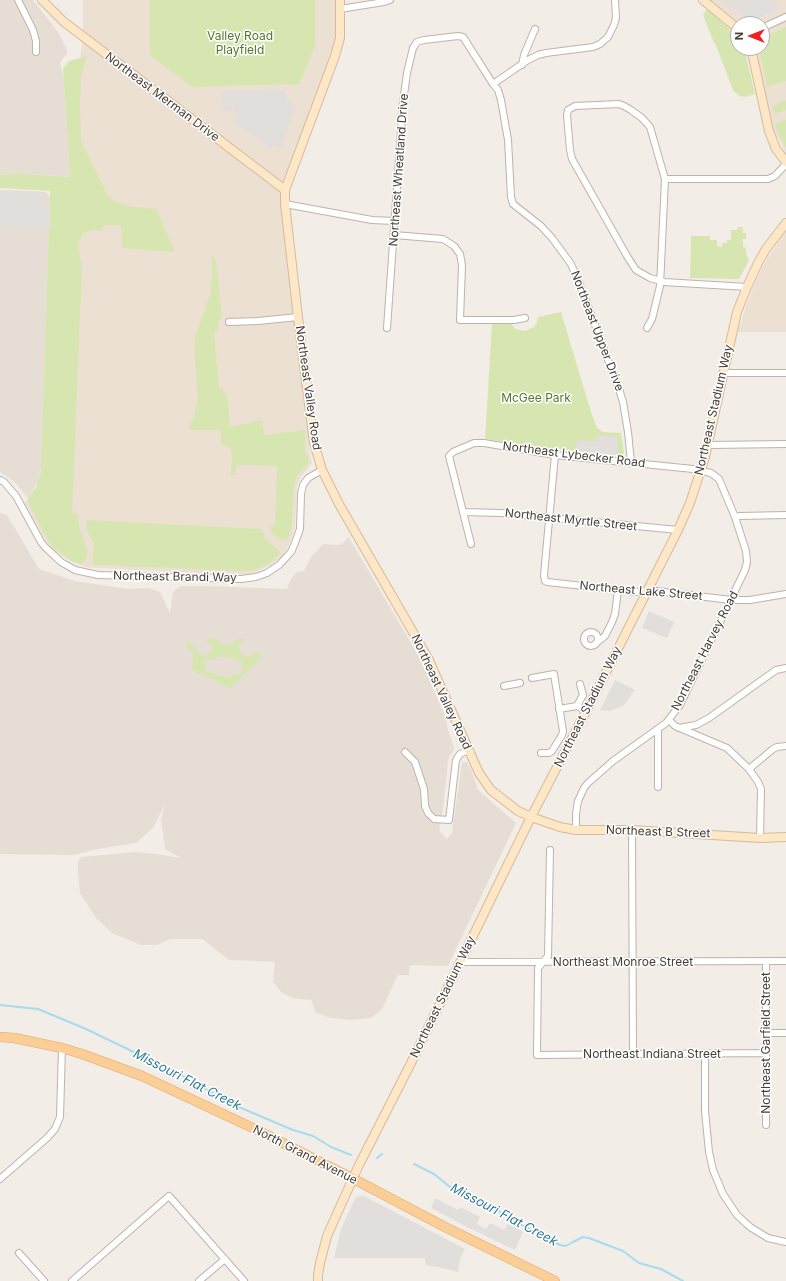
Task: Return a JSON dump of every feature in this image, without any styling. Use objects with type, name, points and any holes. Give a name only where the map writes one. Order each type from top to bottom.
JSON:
[{"type":"main road","name":"North Grand Avenue","points":[[0,1037],[62,1048],[142,1076],[248,1126],[449,1229],[555,1281]]},
{"type":"street","points":[[18,0],[33,30],[36,41],[36,52]]},
{"type":"street","name":"Northeast Merman Drive","points":[[42,0],[64,22],[285,190]]},
{"type":"street","name":"Northeast Valley Road","points":[[340,0],[340,38],[335,56],[285,190],[298,317],[314,443],[322,470],[339,504],[429,660],[479,773],[491,790],[509,805],[531,818]]},
{"type":"street","points":[[340,9],[390,0]]},
{"type":"street","points":[[493,84],[528,60],[546,53],[593,47],[600,44],[608,37],[614,25],[616,18],[615,0]]},
{"type":"street","points":[[703,0],[730,22]]},
{"type":"street","points":[[770,24],[786,17]]},
{"type":"street","points":[[522,65],[524,55],[535,29]]},
{"type":"street","name":"Northeast Upper Drive","points":[[445,37],[463,37],[498,90],[508,140],[512,204],[540,226],[552,238],[571,264],[619,389],[632,462]]},
{"type":"street","name":"Northeast Wheatland Drive","points":[[387,328],[403,102],[407,73],[413,48],[417,42],[445,37]]},
{"type":"street","points":[[665,179],[768,179],[776,176],[786,163],[776,149],[769,131],[753,56]]},
{"type":"street","points":[[647,328],[652,319],[660,286],[660,281],[665,179],[650,127],[642,118],[619,104],[575,106],[568,110],[567,115],[572,159],[631,262],[641,273],[660,281],[747,287]]},
{"type":"street","points":[[286,204],[372,220],[394,221]]},
{"type":"street","name":"Northeast Stadium Way","points":[[316,1279],[327,1236],[352,1178],[420,1045],[531,818],[587,711],[678,530],[690,503],[709,445],[737,312],[747,287],[766,249],[786,223]]},
{"type":"street","points":[[394,235],[443,239],[454,246],[460,254],[462,265],[460,320],[514,320],[525,318]]},
{"type":"street","points":[[229,322],[298,317]]},
{"type":"street","points":[[724,373],[786,373]]},
{"type":"street","name":"Northeast Lybecker Road","points":[[463,512],[449,456],[453,452],[474,443],[555,455],[702,470]]},
{"type":"street","points":[[709,445],[786,444]]},
{"type":"street","points":[[549,518],[555,455]]},
{"type":"street","name":"Northeast Brandi Way","points":[[0,480],[4,482],[16,496],[45,547],[61,562],[75,570],[87,574],[98,575],[241,579],[256,577],[267,573],[279,565],[291,552],[300,528],[300,494],[303,485],[308,478],[322,470]]},
{"type":"street","name":"Northeast Harvey Road","points":[[576,830],[578,801],[588,782],[613,761],[669,720],[680,705],[745,570],[746,551],[735,517],[719,479],[715,474],[702,470]]},
{"type":"street","points":[[463,512],[471,544]]},
{"type":"street","name":"Northeast Myrtle Street","points":[[463,512],[501,513],[678,530]]},
{"type":"street","points":[[735,517],[786,515]]},
{"type":"street","name":"Northeast Lake Street","points":[[549,518],[544,575],[545,581],[550,584],[638,592],[648,590],[731,600],[750,600],[786,594]]},
{"type":"street","points":[[595,644],[605,636],[612,622],[615,614],[618,590]]},
{"type":"street","points":[[679,728],[696,724],[709,718],[776,670],[786,668]]},
{"type":"street","points":[[532,678],[554,674],[563,733],[551,752],[540,753]]},
{"type":"street","points":[[504,686],[520,683]]},
{"type":"street","points":[[577,706],[583,695],[580,684]]},
{"type":"street","points":[[559,709],[577,706],[587,711]]},
{"type":"street","points":[[669,720],[679,728],[728,748],[750,769],[758,782],[761,795],[760,838]]},
{"type":"street","points":[[658,729],[658,787]]},
{"type":"street","points":[[750,769],[773,749],[786,746]]},
{"type":"street","points":[[404,752],[415,762],[424,789],[425,806],[428,813],[434,818],[449,820],[456,760],[460,754],[468,750]]},
{"type":"street","name":"Northeast B Street","points":[[531,818],[576,830],[632,830],[760,838],[786,837]]},
{"type":"street","points":[[632,830],[633,1054]]},
{"type":"street","points":[[542,962],[548,956],[550,850]]},
{"type":"street","name":"Northeast Garfield Street","points":[[766,961],[766,1124]]},
{"type":"street","name":"Northeast Monroe Street","points":[[460,962],[786,961]]},
{"type":"street","name":"Northeast Indiana Street","points":[[542,962],[538,968],[537,1055],[766,1053]]},
{"type":"street","points":[[766,1033],[786,1033]]},
{"type":"street","points":[[0,1179],[47,1138],[55,1129],[60,1117],[62,1048]]},
{"type":"street","points":[[705,1054],[705,1111],[709,1152],[713,1170],[723,1194],[737,1215],[750,1227],[768,1238],[786,1242]]},
{"type":"street","points":[[72,1281],[169,1196],[244,1281]]},
{"type":"street","points":[[19,1253],[44,1281]]},
{"type":"street","points":[[199,1281],[225,1259]]},
{"type":"shaded area","points":[[0,0],[33,0],[58,32],[68,52],[60,62],[64,80],[70,177],[16,173],[0,175]]},
{"type":"shaded area","points":[[83,0],[336,0],[336,35],[333,49],[280,192],[309,448],[312,463],[300,478],[297,486],[295,527],[291,541],[282,556],[271,565],[251,574],[86,567],[70,561],[50,546],[25,503],[36,487],[41,472],[50,229],[50,180],[81,180],[78,83],[83,33]]},
{"type":"shaded area","points":[[711,0],[786,0],[786,153],[774,131],[757,56],[770,56],[770,16],[730,16]]},
{"type":"shaded area","points":[[723,0],[775,0],[778,9],[762,16],[744,16],[735,9],[731,11]]},
{"type":"shaded area","points":[[284,90],[287,99],[292,105],[295,106],[281,148],[273,145],[270,148],[232,120],[234,116],[234,104],[232,105],[232,111],[222,111],[221,91]]},
{"type":"shaded area","points":[[0,190],[46,192],[50,197],[42,465],[38,481],[28,499],[16,483],[0,472]]},
{"type":"shaded area","points":[[0,190],[46,192],[46,204],[50,205],[50,229],[0,227]]},
{"type":"shaded area","points":[[786,232],[786,332],[738,332],[756,280],[767,259]]},
{"type":"shaded area","points":[[598,435],[618,437],[617,455],[575,451],[577,441],[597,441]]},
{"type":"shaded area","points":[[0,513],[7,515],[39,569],[75,581],[128,589],[148,588],[160,592],[170,613],[173,592],[181,586],[287,589],[291,579],[297,572],[304,571],[311,557],[323,544],[338,545],[343,543],[348,537],[418,655],[445,715],[454,747],[448,761],[439,831],[447,839],[452,833],[462,762],[467,762],[471,769],[478,790],[516,823],[448,966],[410,965],[409,975],[398,975],[382,1009],[371,1018],[350,1020],[331,1018],[316,1013],[311,1000],[292,998],[281,992],[273,982],[275,962],[229,960],[202,939],[171,939],[157,945],[141,945],[112,933],[96,918],[80,893],[78,861],[82,857],[134,852],[181,858],[165,849],[161,819],[165,804],[153,828],[136,843],[97,849],[74,855],[0,854]]},
{"type":"shaded area","points":[[649,611],[674,622],[667,638],[642,628]]},
{"type":"shaded area","points":[[615,680],[635,690],[623,706],[610,711],[600,710]]},
{"type":"shaded area","points":[[364,1196],[465,1249],[460,1259],[458,1272],[426,1265],[425,1258],[334,1258],[341,1229],[356,1197]]},
{"type":"shaded area","points":[[435,1198],[458,1210],[460,1207],[480,1217],[477,1224],[486,1229],[490,1223],[504,1230],[508,1224],[523,1232],[515,1250],[431,1208]]},
{"type":"green space","name":"Valley Road Playfield","points":[[150,0],[315,0],[315,45],[299,84],[192,87],[150,55]]},
{"type":"green space","points":[[707,9],[730,30],[730,56],[746,56],[755,94],[745,97],[740,96],[733,90],[703,15]]},
{"type":"green space","points":[[786,27],[786,81],[767,87],[761,56],[770,56],[770,34]]},
{"type":"green space","points":[[87,56],[81,75],[81,141],[107,194],[115,202],[133,207],[156,209],[175,252],[122,248],[121,225],[104,225],[102,231],[93,230],[83,233],[78,245],[82,267],[72,513],[78,514],[79,527],[88,552],[86,560],[81,564],[71,561],[54,549],[47,539],[29,504],[28,499],[36,487],[41,472],[50,191],[0,188],[0,175],[16,173],[70,177],[63,68],[69,61]]},
{"type":"green space","points":[[786,100],[786,110],[774,114],[772,106]]},
{"type":"green space","points":[[786,120],[786,147],[779,136],[775,123]]},
{"type":"green space","points":[[738,227],[743,227],[743,233],[746,233],[746,239],[743,239],[743,247],[746,248],[746,254],[749,260],[739,279],[690,278],[691,236],[710,236],[710,240],[717,240],[717,246],[722,247],[722,243],[727,243],[727,240],[731,240],[731,230],[737,230]]},
{"type":"green space","points":[[212,255],[216,261],[222,315],[218,323],[218,330],[214,332],[219,388],[222,388],[224,393],[227,393],[230,427],[262,420],[264,435],[305,430],[305,450],[309,462],[297,476],[294,486],[291,529],[288,539],[284,541],[272,534],[270,526],[275,526],[277,466],[236,465],[236,475],[231,475],[232,453],[229,447],[221,443],[221,430],[188,430],[194,417],[198,398],[194,349],[195,337],[210,295]]},
{"type":"green space","name":"McGee Park","points":[[561,312],[597,428],[603,432],[621,433],[624,452],[623,455],[553,449],[485,439],[492,324],[510,323],[516,329],[525,331],[534,327],[538,317]]},
{"type":"green space","points":[[86,520],[262,529],[265,539],[280,552],[276,558],[266,565],[255,570],[244,571],[94,565],[94,544],[87,530]]},
{"type":"green space","points":[[208,638],[214,638],[220,643],[231,644],[238,639],[245,639],[237,646],[244,657],[246,655],[248,658],[256,651],[261,656],[232,687],[229,688],[192,670],[193,650],[187,650],[188,640],[202,656],[204,654],[206,655],[212,650],[212,647],[206,640]],"holes":[[[216,657],[234,658],[234,660],[242,661],[242,674],[233,674],[232,677],[205,672],[206,659],[216,659]]]},
{"type":"waterway","name":"Missouri Flat Creek","points":[[0,1005],[38,1009],[86,1029],[142,1056],[155,1064],[172,1070],[234,1105],[293,1130],[313,1136],[331,1147],[351,1155]]},
{"type":"waterway","name":"Missouri Flat Creek","points":[[377,1158],[382,1154]]},
{"type":"waterway","name":"Missouri Flat Creek","points":[[414,1164],[434,1174],[450,1187],[490,1206],[527,1228],[560,1245],[566,1246],[583,1237],[589,1238],[623,1251],[639,1263],[661,1269],[683,1281]]}]
